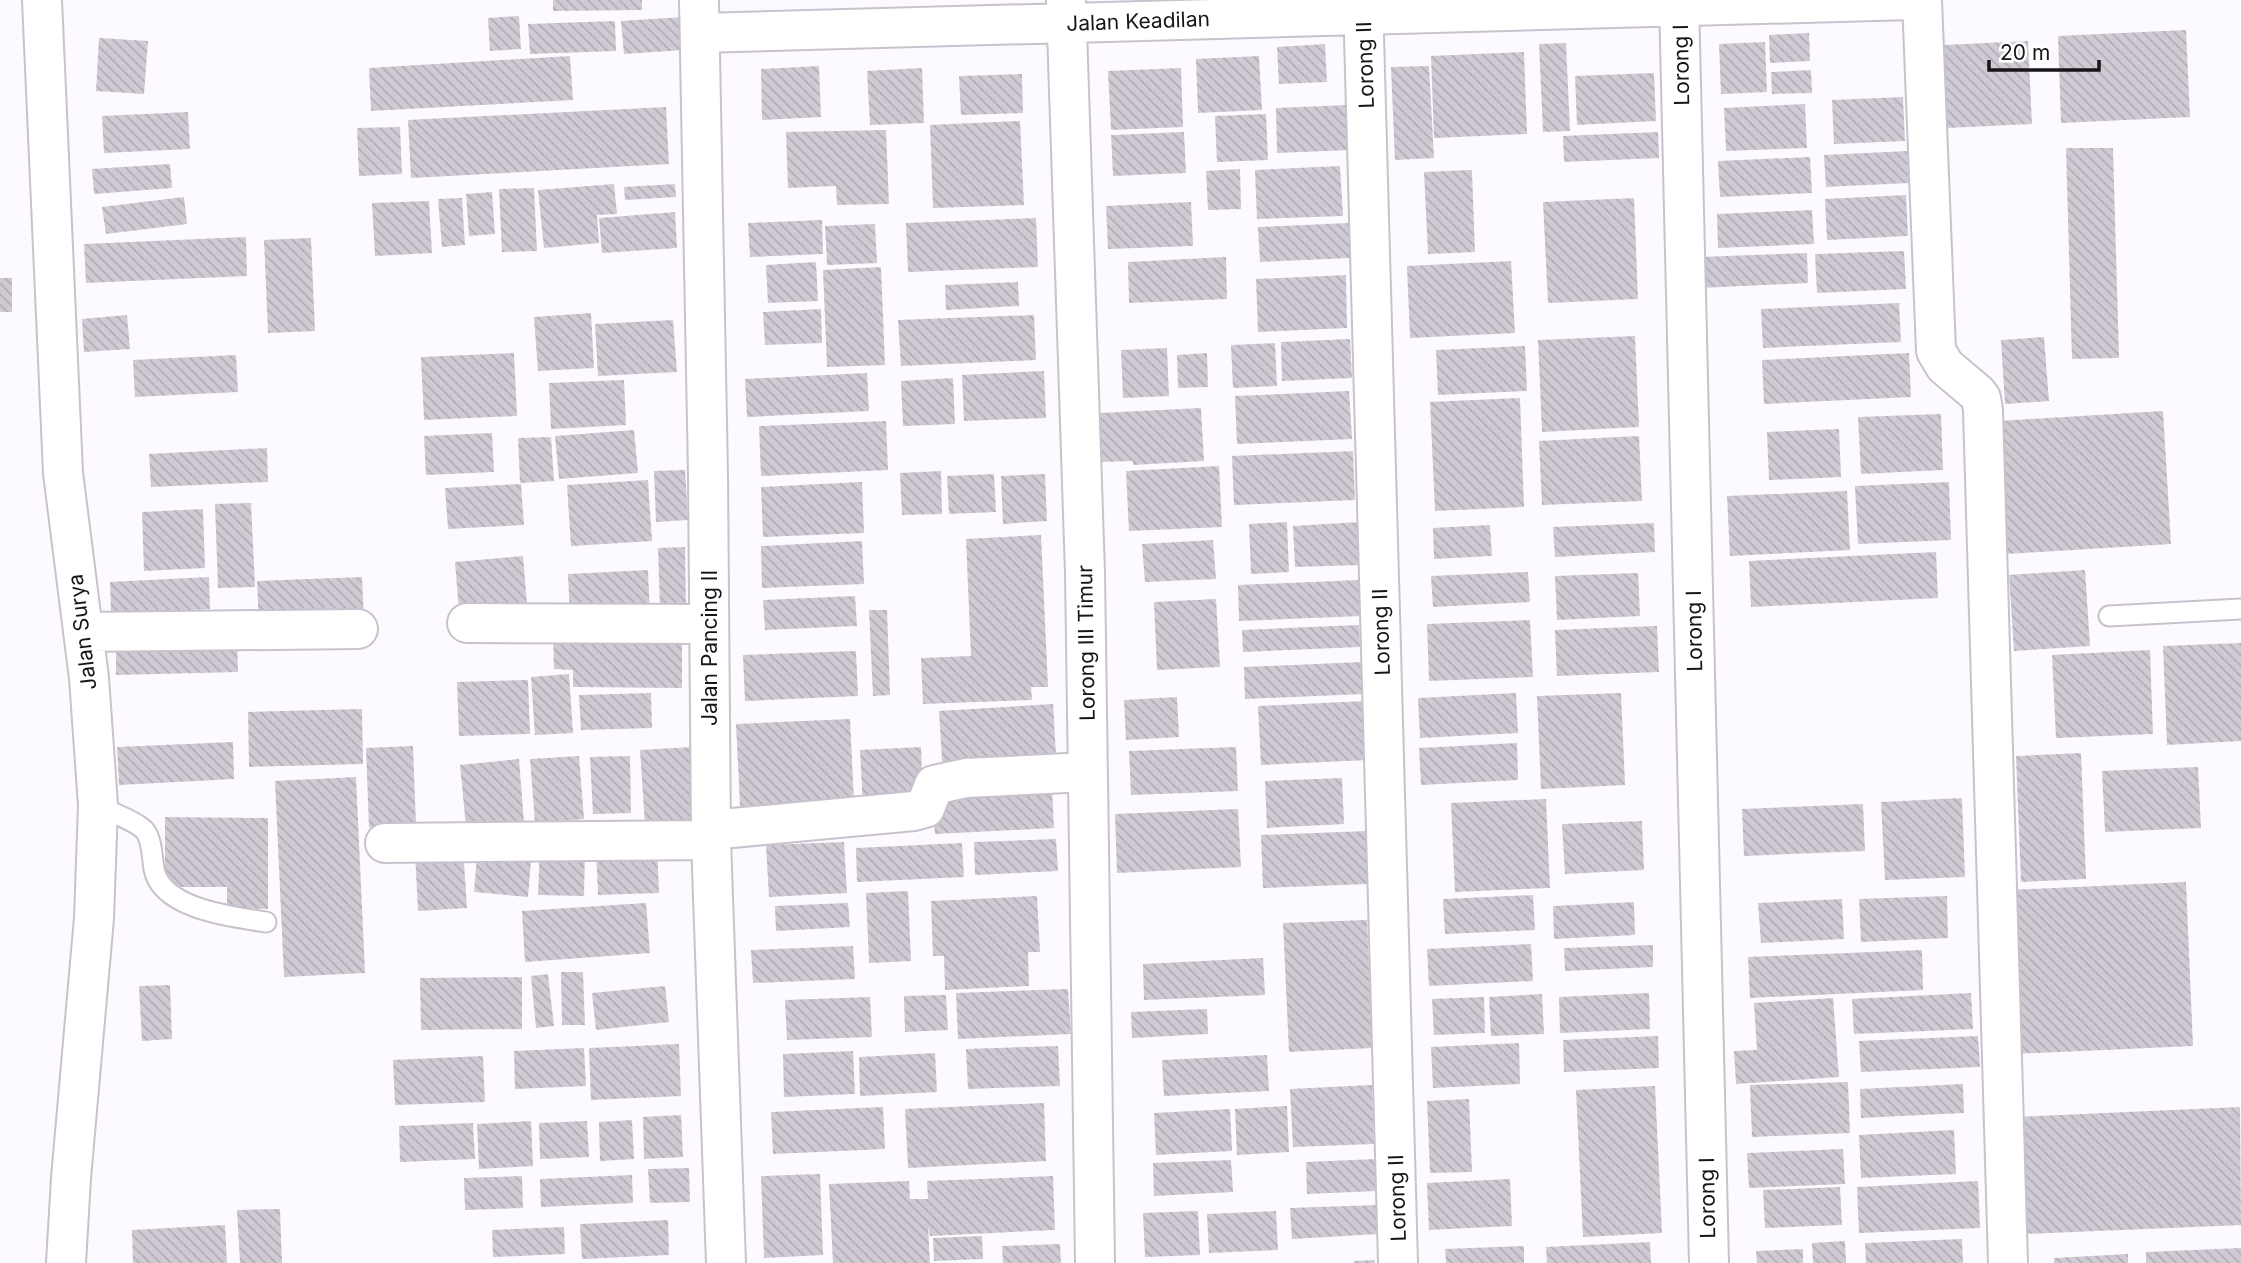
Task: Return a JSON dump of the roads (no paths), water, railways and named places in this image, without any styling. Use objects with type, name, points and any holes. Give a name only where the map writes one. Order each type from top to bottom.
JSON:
[{"type":"street","name":"Jalan Surya","points":[[42,0],[63,473],[83,632],[98,805],[94,918],[66,1263]]},
{"type":"street","name":"Jalan Keadilan","points":[[699,17],[1911,0]]},
{"type":"street","points":[[1922,0],[1936,351],[1945,366],[1981,398],[1983,410],[2008,1263]]},
{"type":"street","name":"Lorong I","points":[[1679,3],[1709,1263]]},
{"type":"street","name":"Lorong II","points":[[1364,7],[1398,1263]]},
{"type":"street","name":"Lorong III Timur","points":[[1066,12],[1086,573],[1095,1263]]},
{"type":"street","name":"Jalan Pancing II","points":[[699,17],[710,835],[726,1263]]},
{"type":"street","points":[[467,624],[709,624]]},
{"type":"street","points":[[83,632],[358,629]]},
{"type":"street","points":[[385,843],[710,835],[914,811],[925,808],[934,785],[966,778],[1087,772]]},
{"type":"lane","points":[[2109,616],[2241,609]]},
{"type":"lane","points":[[98,805],[144,828],[155,876],[167,893],[188,904],[228,916],[266,922]]}]
